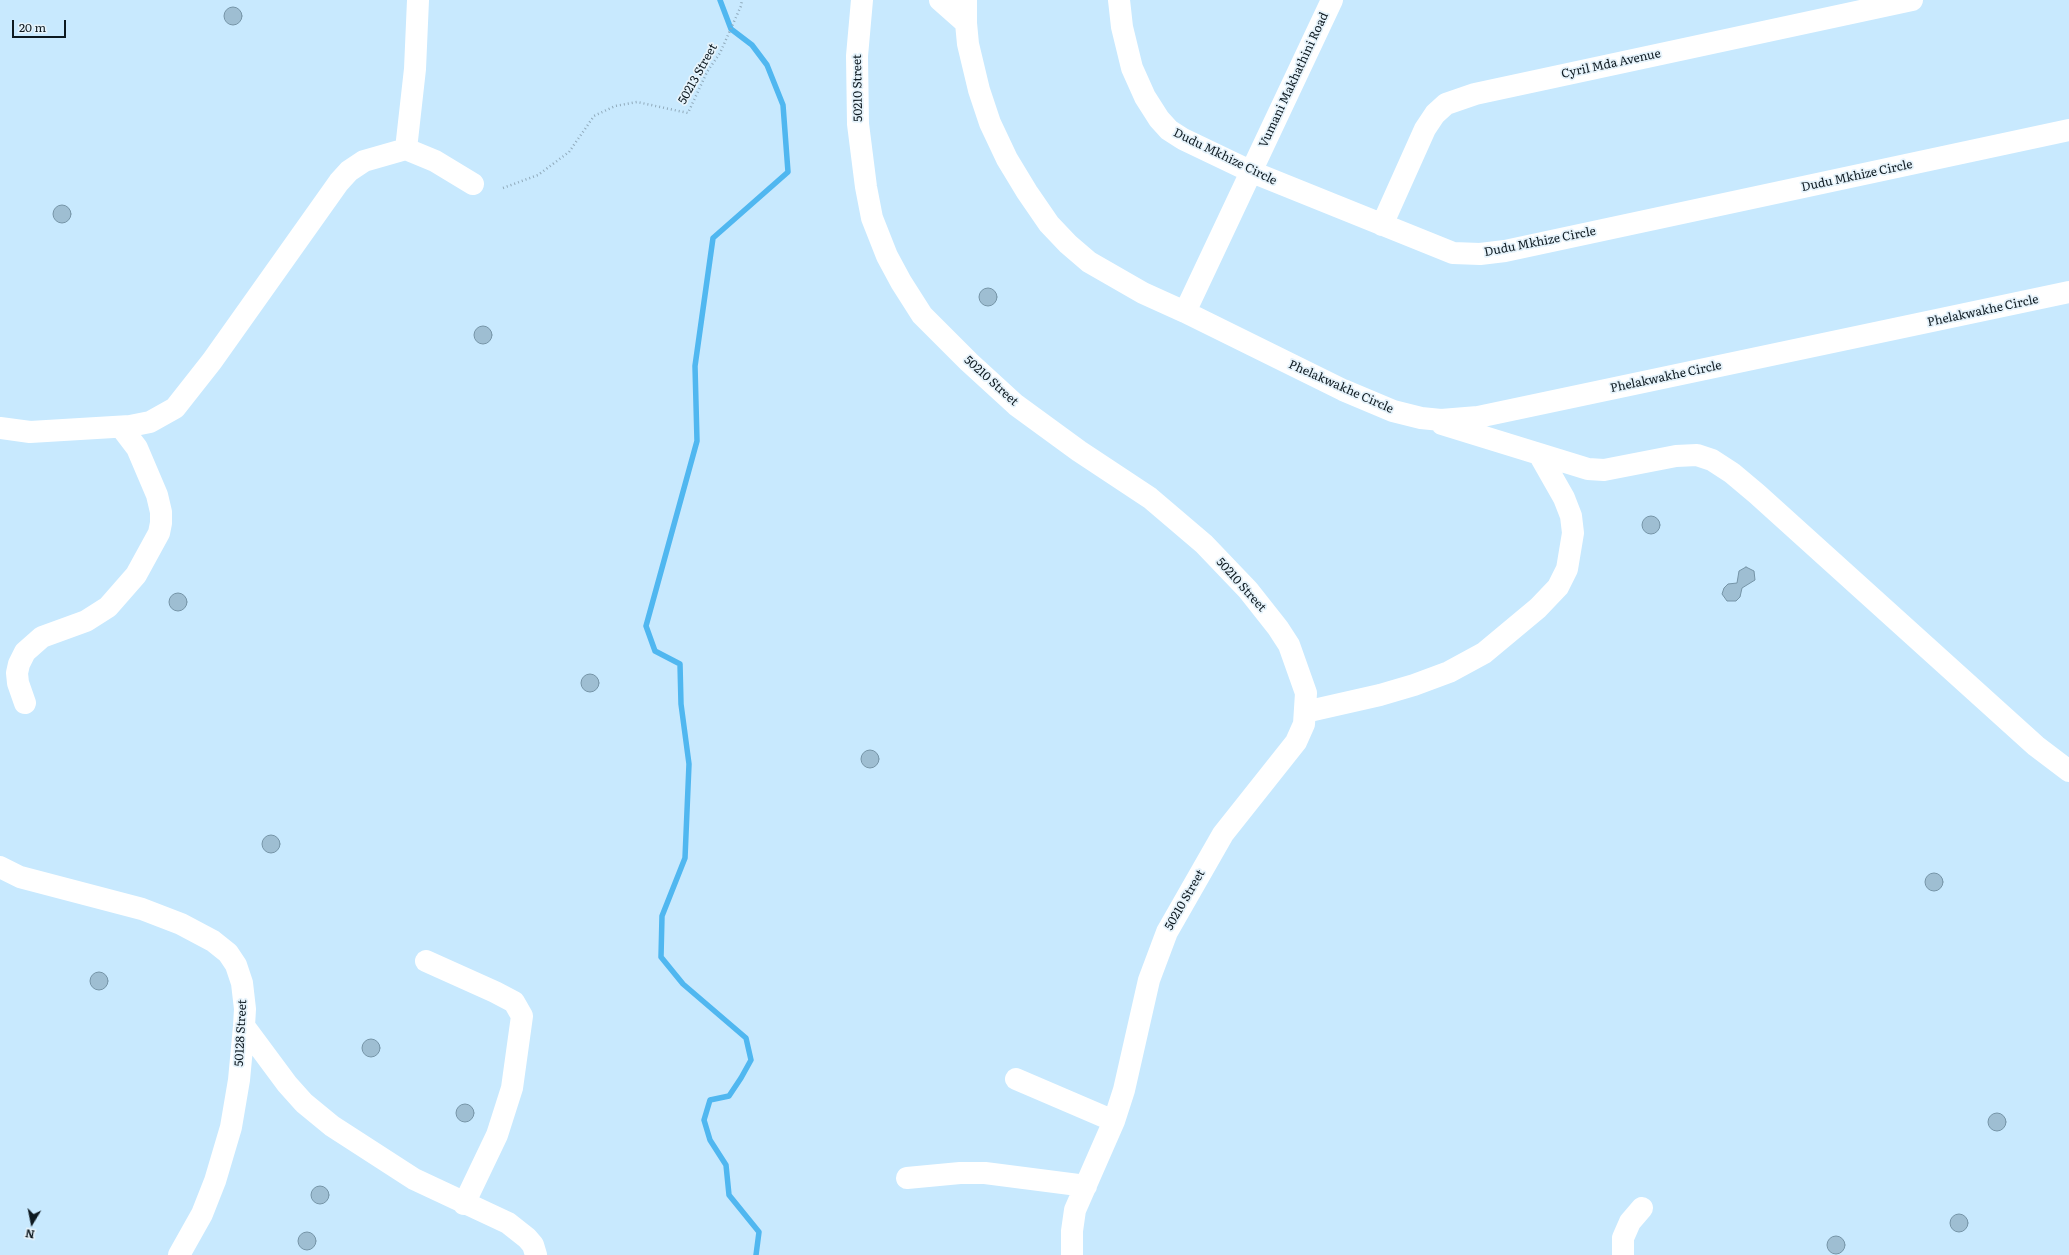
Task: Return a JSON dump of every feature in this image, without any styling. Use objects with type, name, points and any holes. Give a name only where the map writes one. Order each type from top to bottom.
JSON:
[{"type":"street","points":[[406,148],[415,69],[418,0]]},
{"type":"street","name":"50210 Street","points":[[862,0],[857,56],[858,124],[872,218],[887,256],[901,282],[922,315],[969,362],[1016,405],[1079,451],[1150,498],[1204,544],[1248,590],[1278,628],[1289,645],[1306,693],[1304,724],[1296,742],[1223,834],[1167,932],[1149,980],[1124,1090],[1114,1121],[1077,1205],[1073,1220],[1072,1255]]},
{"type":"street","points":[[940,0],[966,23]]},
{"type":"street","name":"Phelakwakhe Circle","points":[[966,0],[968,44],[990,123],[1007,159],[1049,224],[1068,244],[1089,262],[1143,294],[1185,312],[1343,390],[1393,411],[1420,418],[1441,420],[1478,417],[2069,292]]},
{"type":"street","name":"Dudu Mkhize Circle","points":[[1120,0],[1122,27],[1132,68],[1145,97],[1159,119],[1169,130],[1252,172],[1453,253],[1480,254],[1505,251],[2069,130]]},
{"type":"street","name":"Vumani Makhathini Road","points":[[1185,312],[1332,0]]},
{"type":"street","name":"Cyril Mda Avenue","points":[[1382,225],[1425,129],[1435,114],[1446,104],[1475,94],[1912,0]]},
{"type":"street","points":[[0,428],[30,432],[121,427],[150,422],[175,408],[212,361],[339,182],[349,171],[364,161],[406,148],[435,161],[473,184]]},
{"type":"street","points":[[1420,418],[1588,469],[1604,470],[1676,456],[1696,455],[1712,460],[1732,473],[1757,494],[2036,746],[2069,771]]},
{"type":"street","points":[[25,703],[18,683],[17,673],[19,664],[25,652],[42,637],[86,621],[108,607],[136,575],[159,533],[161,512],[157,495],[136,448],[121,427]]},
{"type":"street","points":[[1305,712],[1380,695],[1414,685],[1449,672],[1484,653],[1538,608],[1553,593],[1567,569],[1573,533],[1571,516],[1564,498],[1539,454]]},
{"type":"street","name":"50128 Street","points":[[0,867],[20,877],[142,909],[180,924],[213,942],[228,953],[236,965],[242,983],[245,1009],[239,1080],[230,1127],[215,1181],[202,1214],[179,1255]]},
{"type":"street","points":[[426,961],[514,1002],[522,1016],[512,1088],[496,1135],[464,1204]]},
{"type":"street","points":[[244,1026],[287,1084],[304,1103],[332,1126],[414,1179],[464,1204],[508,1223],[518,1230],[533,1245],[536,1255]]},
{"type":"street","points":[[1016,1079],[1114,1121]]},
{"type":"street","points":[[906,1178],[960,1173],[985,1173],[1086,1186]]},
{"type":"street","points":[[1623,1255],[1623,1238],[1630,1222],[1642,1208]]},
{"type":"path","name":"50213 Street","points":[[503,188],[538,175],[569,152],[594,116],[615,106],[637,102],[688,112],[707,72],[720,53],[741,6],[742,0]]},
{"type":"building","points":[[233,7],[239,10],[242,16],[239,22],[233,25],[227,22],[224,16],[227,10]]},
{"type":"building","points":[[62,205],[68,208],[71,214],[68,220],[62,223],[56,220],[53,214],[56,208]]},
{"type":"building","points":[[988,288],[994,291],[997,297],[994,303],[988,306],[982,303],[979,297],[982,291]]},
{"type":"building","points":[[483,326],[489,329],[492,335],[489,341],[483,344],[477,341],[474,335],[477,329]]},
{"type":"building","points":[[1651,516],[1657,519],[1660,525],[1657,531],[1651,534],[1645,531],[1642,525],[1645,519]]},
{"type":"building","points":[[1746,567],[1754,571],[1755,580],[1742,588],[1740,597],[1736,601],[1727,601],[1722,594],[1724,588],[1728,584],[1737,583],[1739,571]]},
{"type":"building","points":[[178,593],[184,596],[187,602],[184,608],[178,611],[172,608],[169,602],[172,596]]},
{"type":"building","points":[[590,674],[596,677],[599,683],[596,689],[590,692],[584,689],[581,683],[584,677]]},
{"type":"building","points":[[870,750],[876,753],[879,759],[876,765],[870,768],[864,765],[861,759],[864,753]]},
{"type":"building","points":[[271,835],[277,838],[280,844],[277,850],[271,853],[265,850],[262,844],[265,838]]},
{"type":"building","points":[[1934,873],[1940,876],[1943,882],[1940,888],[1934,891],[1928,888],[1925,882],[1928,876]]},
{"type":"building","points":[[99,972],[105,975],[108,981],[105,987],[99,990],[93,987],[90,981],[93,975]]},
{"type":"building","points":[[371,1039],[377,1042],[380,1048],[377,1054],[371,1057],[365,1054],[362,1048],[365,1042]]},
{"type":"building","points":[[465,1104],[471,1107],[474,1113],[471,1119],[465,1122],[459,1119],[456,1113],[459,1107]]},
{"type":"building","points":[[1997,1113],[2003,1116],[2006,1122],[2003,1128],[1997,1131],[1991,1128],[1988,1122],[1991,1116]]},
{"type":"building","points":[[320,1186],[326,1189],[329,1195],[326,1201],[320,1204],[314,1201],[311,1195],[314,1189]]},
{"type":"building","points":[[1959,1214],[1965,1217],[1968,1223],[1965,1229],[1959,1232],[1953,1229],[1950,1223],[1953,1217]]},
{"type":"building","points":[[307,1232],[313,1235],[316,1241],[313,1247],[307,1250],[301,1247],[298,1241],[301,1235]]},
{"type":"building","points":[[1836,1236],[1842,1239],[1845,1245],[1842,1251],[1836,1254],[1830,1251],[1827,1245],[1830,1239]]},
{"type":"waterway","points":[[720,0],[731,29],[752,45],[767,65],[783,105],[788,172],[713,238],[695,366],[697,441],[646,626],[655,651],[680,664],[681,704],[689,764],[685,858],[662,916],[661,957],[683,984],[746,1038],[751,1060],[729,1096],[710,1100],[704,1120],[710,1140],[726,1165],[729,1195],[759,1232],[756,1255]]}]
